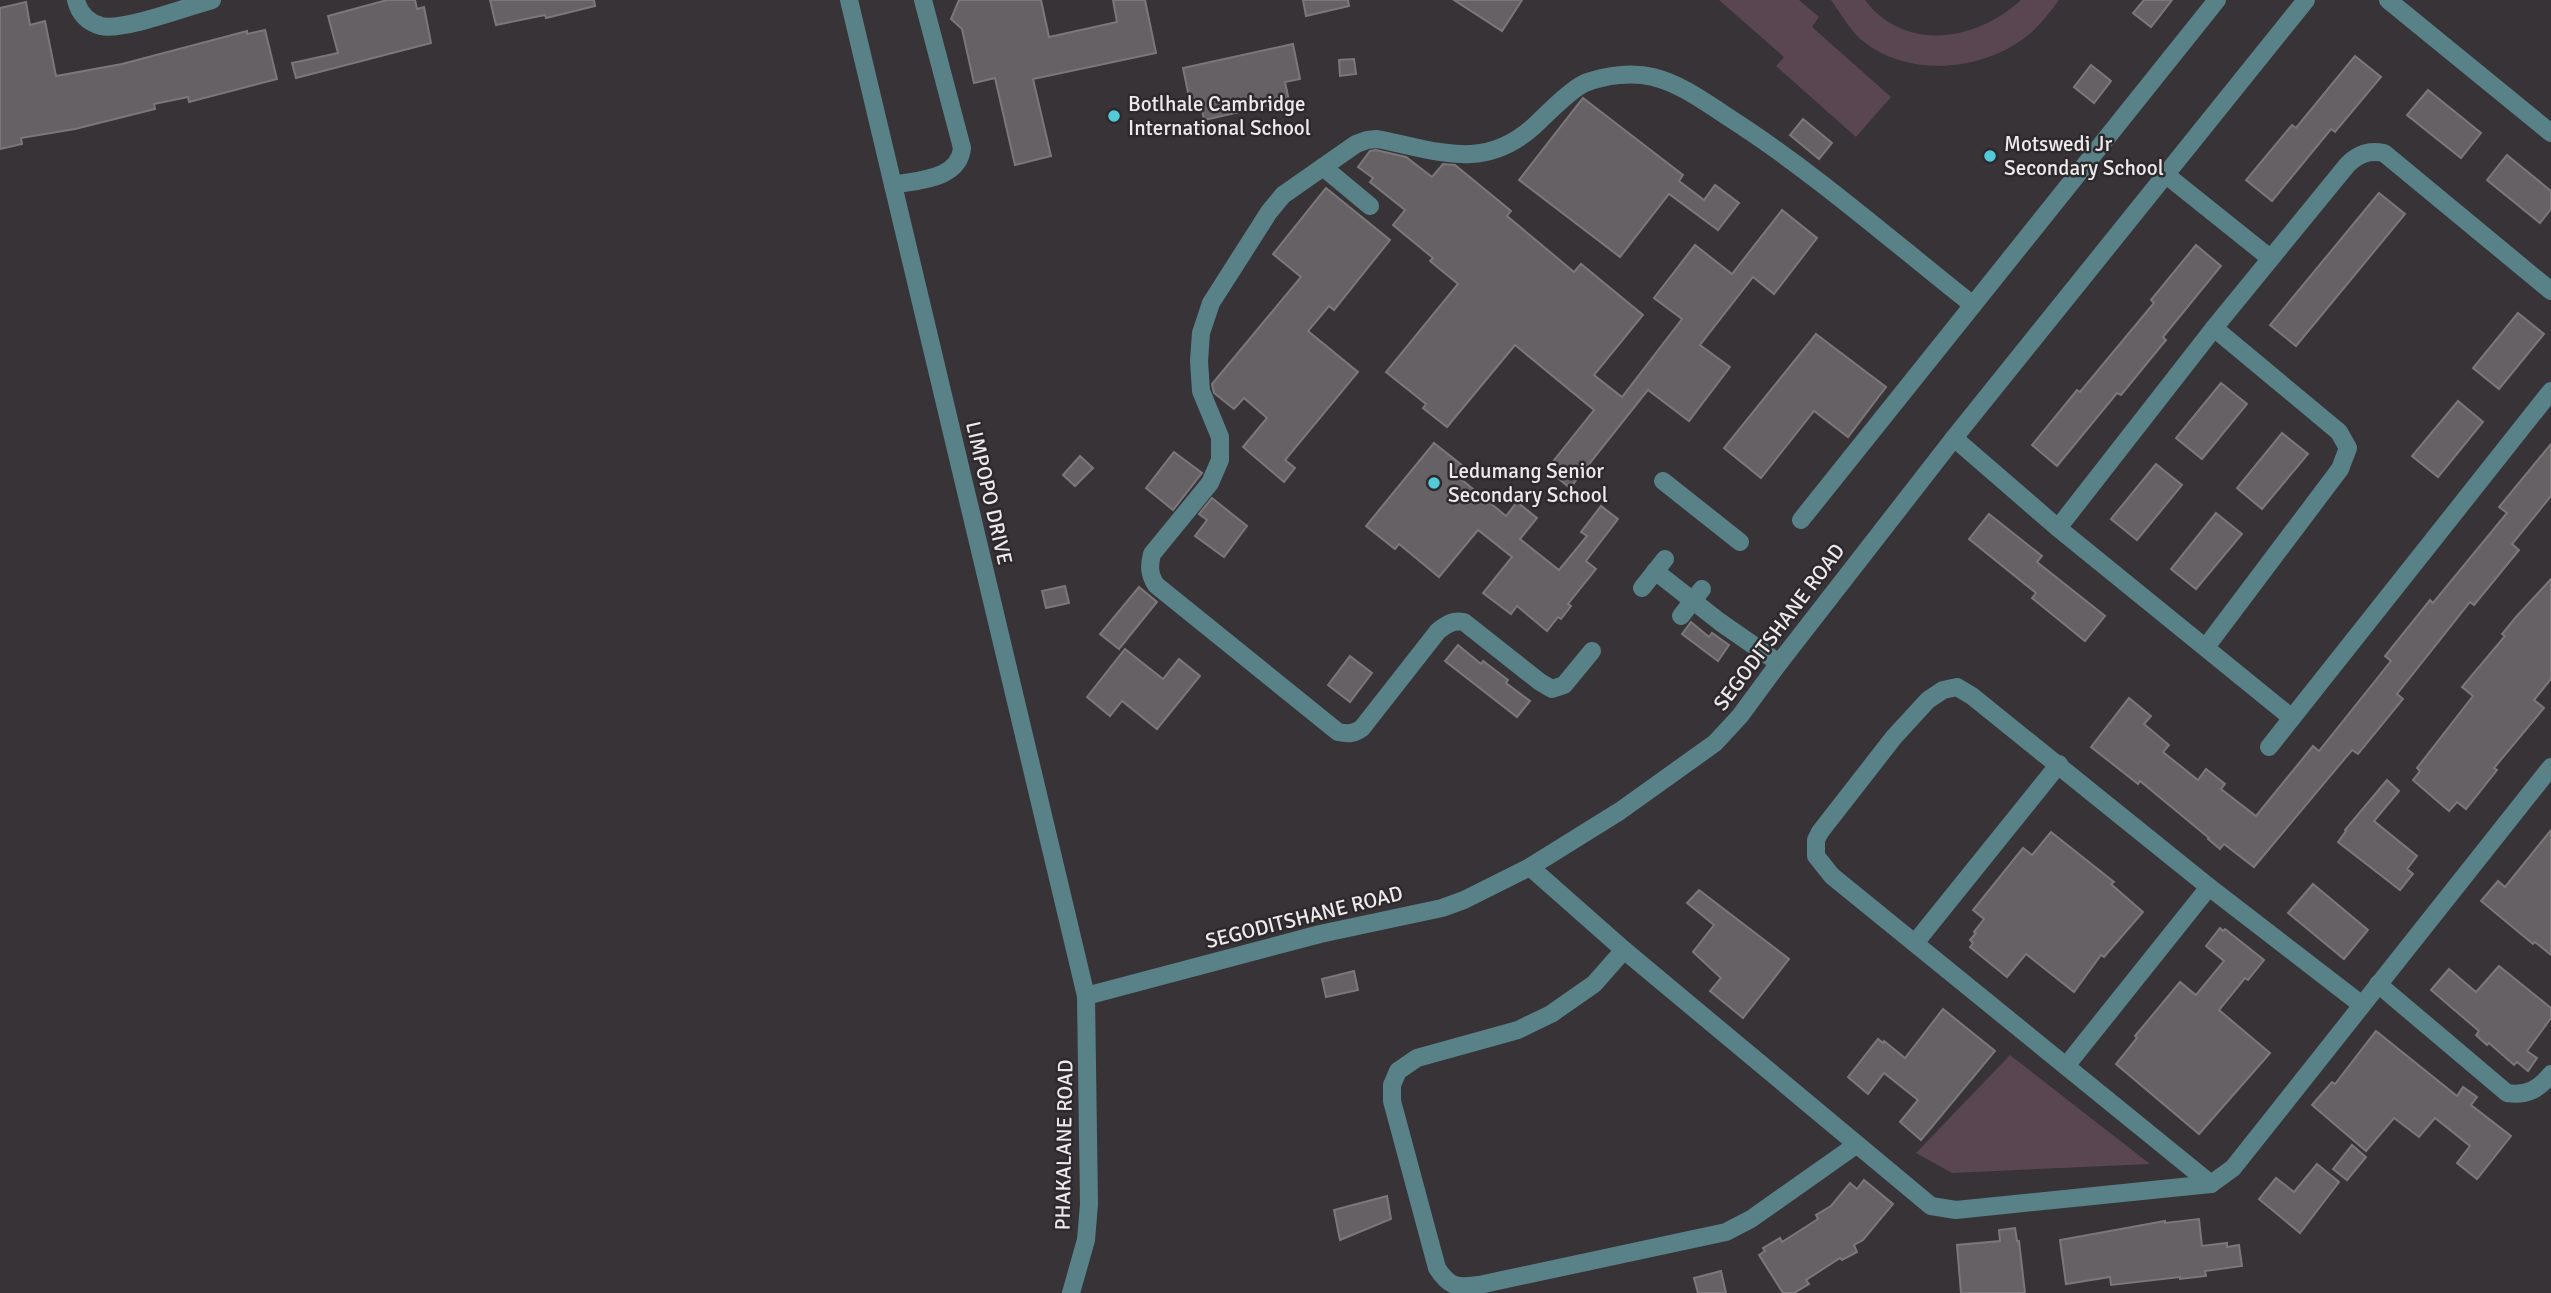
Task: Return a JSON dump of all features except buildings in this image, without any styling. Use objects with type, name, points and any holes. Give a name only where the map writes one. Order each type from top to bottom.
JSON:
[{"type":"street","points":[[76,0],[78,10],[89,21],[103,27],[127,24],[212,0]]},
{"type":"street","name":"LIMPOPO DRIVE","points":[[849,0],[1086,996]]},
{"type":"street","points":[[893,185],[943,174],[956,164],[961,156],[962,148],[923,0]]},
{"type":"street","points":[[1801,520],[2217,0]]},
{"type":"street","name":"SEGODITSHANE ROAD","points":[[1086,996],[1320,934],[1442,908],[1464,900],[1530,867],[1620,811],[1716,743],[1740,716],[1954,438],[2306,0]]},
{"type":"street","points":[[2388,0],[2551,134]]},
{"type":"street","points":[[1592,651],[1564,685],[1552,689],[1539,682],[1464,622],[1446,624],[1362,727],[1351,733],[1344,733],[1338,732],[1156,585],[1149,565],[1153,554],[1210,483],[1220,460],[1220,436],[1201,391],[1199,361],[1202,333],[1211,303],[1269,212],[1283,195],[1356,144],[1367,140],[1377,139],[1467,155],[1490,152],[1517,141],[1583,84],[1605,77],[1632,74],[1654,77],[1687,90],[1764,140],[1973,305]]},
{"type":"street","points":[[2058,528],[2270,258],[2347,164],[2357,156],[2375,151],[2384,153],[2551,291]]},
{"type":"street","points":[[1323,167],[1370,206]]},
{"type":"street","points":[[2165,174],[2270,258]]},
{"type":"street","points":[[2206,647],[2340,469],[2348,448],[2339,432],[2214,328]]},
{"type":"street","points":[[2269,747],[2551,391]]},
{"type":"street","points":[[1954,438],[2058,528],[2292,718]]},
{"type":"street","points":[[1663,481],[1740,542]]},
{"type":"street","points":[[1642,588],[1660,565],[1692,602],[1779,663]]},
{"type":"street","points":[[2211,1184],[1832,876],[1816,856],[1816,840],[1820,832],[1894,737],[1928,700],[1944,690],[1957,687],[2059,764],[2209,887],[2362,1005]]},
{"type":"street","points":[[1915,943],[2059,764]]},
{"type":"street","points":[[1530,867],[1931,1206],[1956,1210],[2211,1184],[2233,1168],[2551,767]]},
{"type":"street","points":[[2066,1066],[2209,887]]},
{"type":"street","points":[[1625,950],[1594,984],[1551,1014],[1518,1030],[1417,1058],[1398,1071],[1392,1085],[1392,1101],[1437,1268],[1446,1282],[1461,1287],[1479,1285],[1726,1232],[1751,1219],[1856,1145]]},
{"type":"street","points":[[2378,984],[2507,1093],[2529,1093],[2551,1074]]},
{"type":"street","name":"PHAKALANE ROAD","points":[[1071,1293],[1086,1240],[1089,1204],[1086,996]]},
{"type":"shaded area","points":[[1719,0],[1799,0],[1819,17],[1812,27],[1891,97],[1856,137],[1776,66],[1784,57]]},
{"type":"shaded area","points":[[1831,0],[1865,0],[1881,17],[1900,28],[1920,34],[1942,35],[1984,25],[2021,0],[2059,0],[2036,28],[2009,48],[1968,63],[1946,66],[1924,65],[1882,54],[1859,38]]},
{"type":"shaded area","points":[[2010,1055],[2150,1164],[1952,1173],[1916,1153]]},
{"type":"place","name":"Botlhale Cambridge International School","points":[[1114,116]]},
{"type":"place","name":"Motswedi Jr Secondary School","points":[[1990,156]]},
{"type":"place","name":"Ledumang Senior Secondary School","points":[[1434,483]]}]
